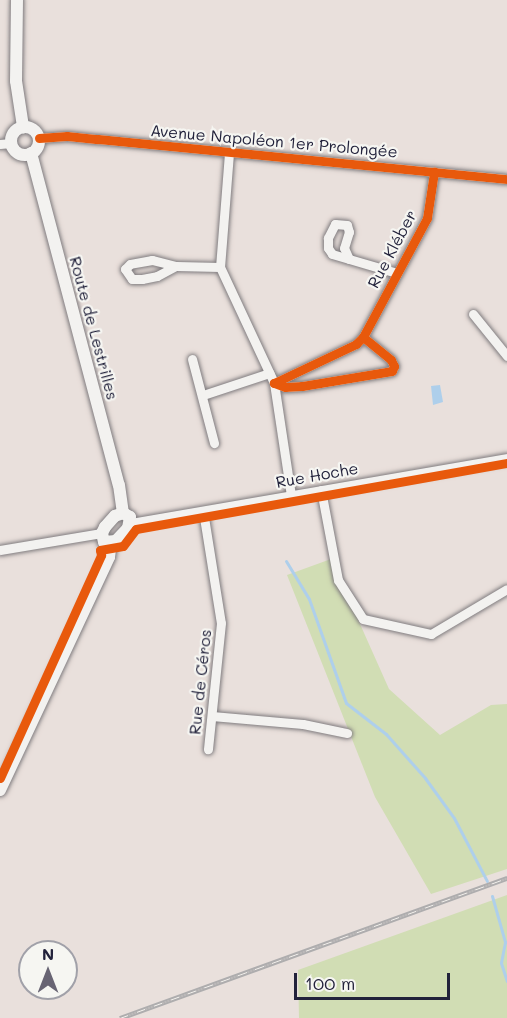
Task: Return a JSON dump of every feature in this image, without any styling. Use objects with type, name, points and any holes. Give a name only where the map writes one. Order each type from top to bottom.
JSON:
[{"type":"street","points":[[17,0],[16,81],[22,127]]},
{"type":"street","points":[[22,127],[31,128],[39,138],[38,145],[31,153],[16,152],[6,144],[22,127]]},
{"type":"street","name":"Avenue Napoléon 1er Prolongée","points":[[39,138],[67,136],[507,178]]},
{"type":"street","name":"Route de Lestrilles","points":[[31,153],[127,518]]},
{"type":"street","points":[[229,153],[220,267],[274,383],[291,495]]},
{"type":"street","name":"Rue Kléber","points":[[363,337],[428,218],[435,172]]},
{"type":"street","name":"Rue Kléber","points":[[349,259],[397,273]]},
{"type":"street","points":[[176,266],[157,276],[142,279],[132,279],[125,269],[130,264],[152,260],[176,266],[220,267]]},
{"type":"street","points":[[473,314],[507,357]]},
{"type":"street","points":[[363,337],[391,360],[394,366],[392,371],[302,386],[285,387],[274,383],[356,344],[363,337]]},
{"type":"street","points":[[192,359],[214,443]]},
{"type":"street","points":[[203,395],[269,373]]},
{"type":"street","name":"Rue Hoche","points":[[127,518],[203,511],[507,458]]},
{"type":"street","points":[[321,489],[338,580],[363,619],[431,634],[507,589]]},
{"type":"street","name":"Rue de Céros","points":[[203,511],[221,623],[208,749]]},
{"type":"street","points":[[0,550],[102,533],[115,516],[127,518],[111,543],[109,557],[0,790]]},
{"type":"street","points":[[102,533],[104,542],[111,543]]},
{"type":"street","points":[[212,716],[303,724],[347,733]]},
{"type":"green space","points":[[331,559],[389,689],[440,735],[491,705],[507,704],[507,869],[431,894],[375,797],[287,575]]},
{"type":"green space","points":[[507,895],[507,1018],[299,1018],[298,970]]},
{"type":"water","points":[[440,385],[443,402],[433,405],[431,386]]},
{"type":"waterway","points":[[286,561],[309,599],[346,703],[386,734],[425,778],[454,818],[487,881]]},
{"type":"waterway","points":[[492,896],[505,942],[501,963],[507,981]]},
{"type":"railway","points":[[120,1018],[507,878]]},
{"type":"cycle path","points":[[39,138],[67,136],[507,179]]},
{"type":"cycle path","points":[[363,337],[391,360],[394,366],[392,371],[302,386],[285,387],[274,383],[356,344],[363,337],[427,218],[434,172]]},
{"type":"cycle path","points":[[0,778],[101,555],[100,550],[123,546],[136,529],[507,463]]}]
